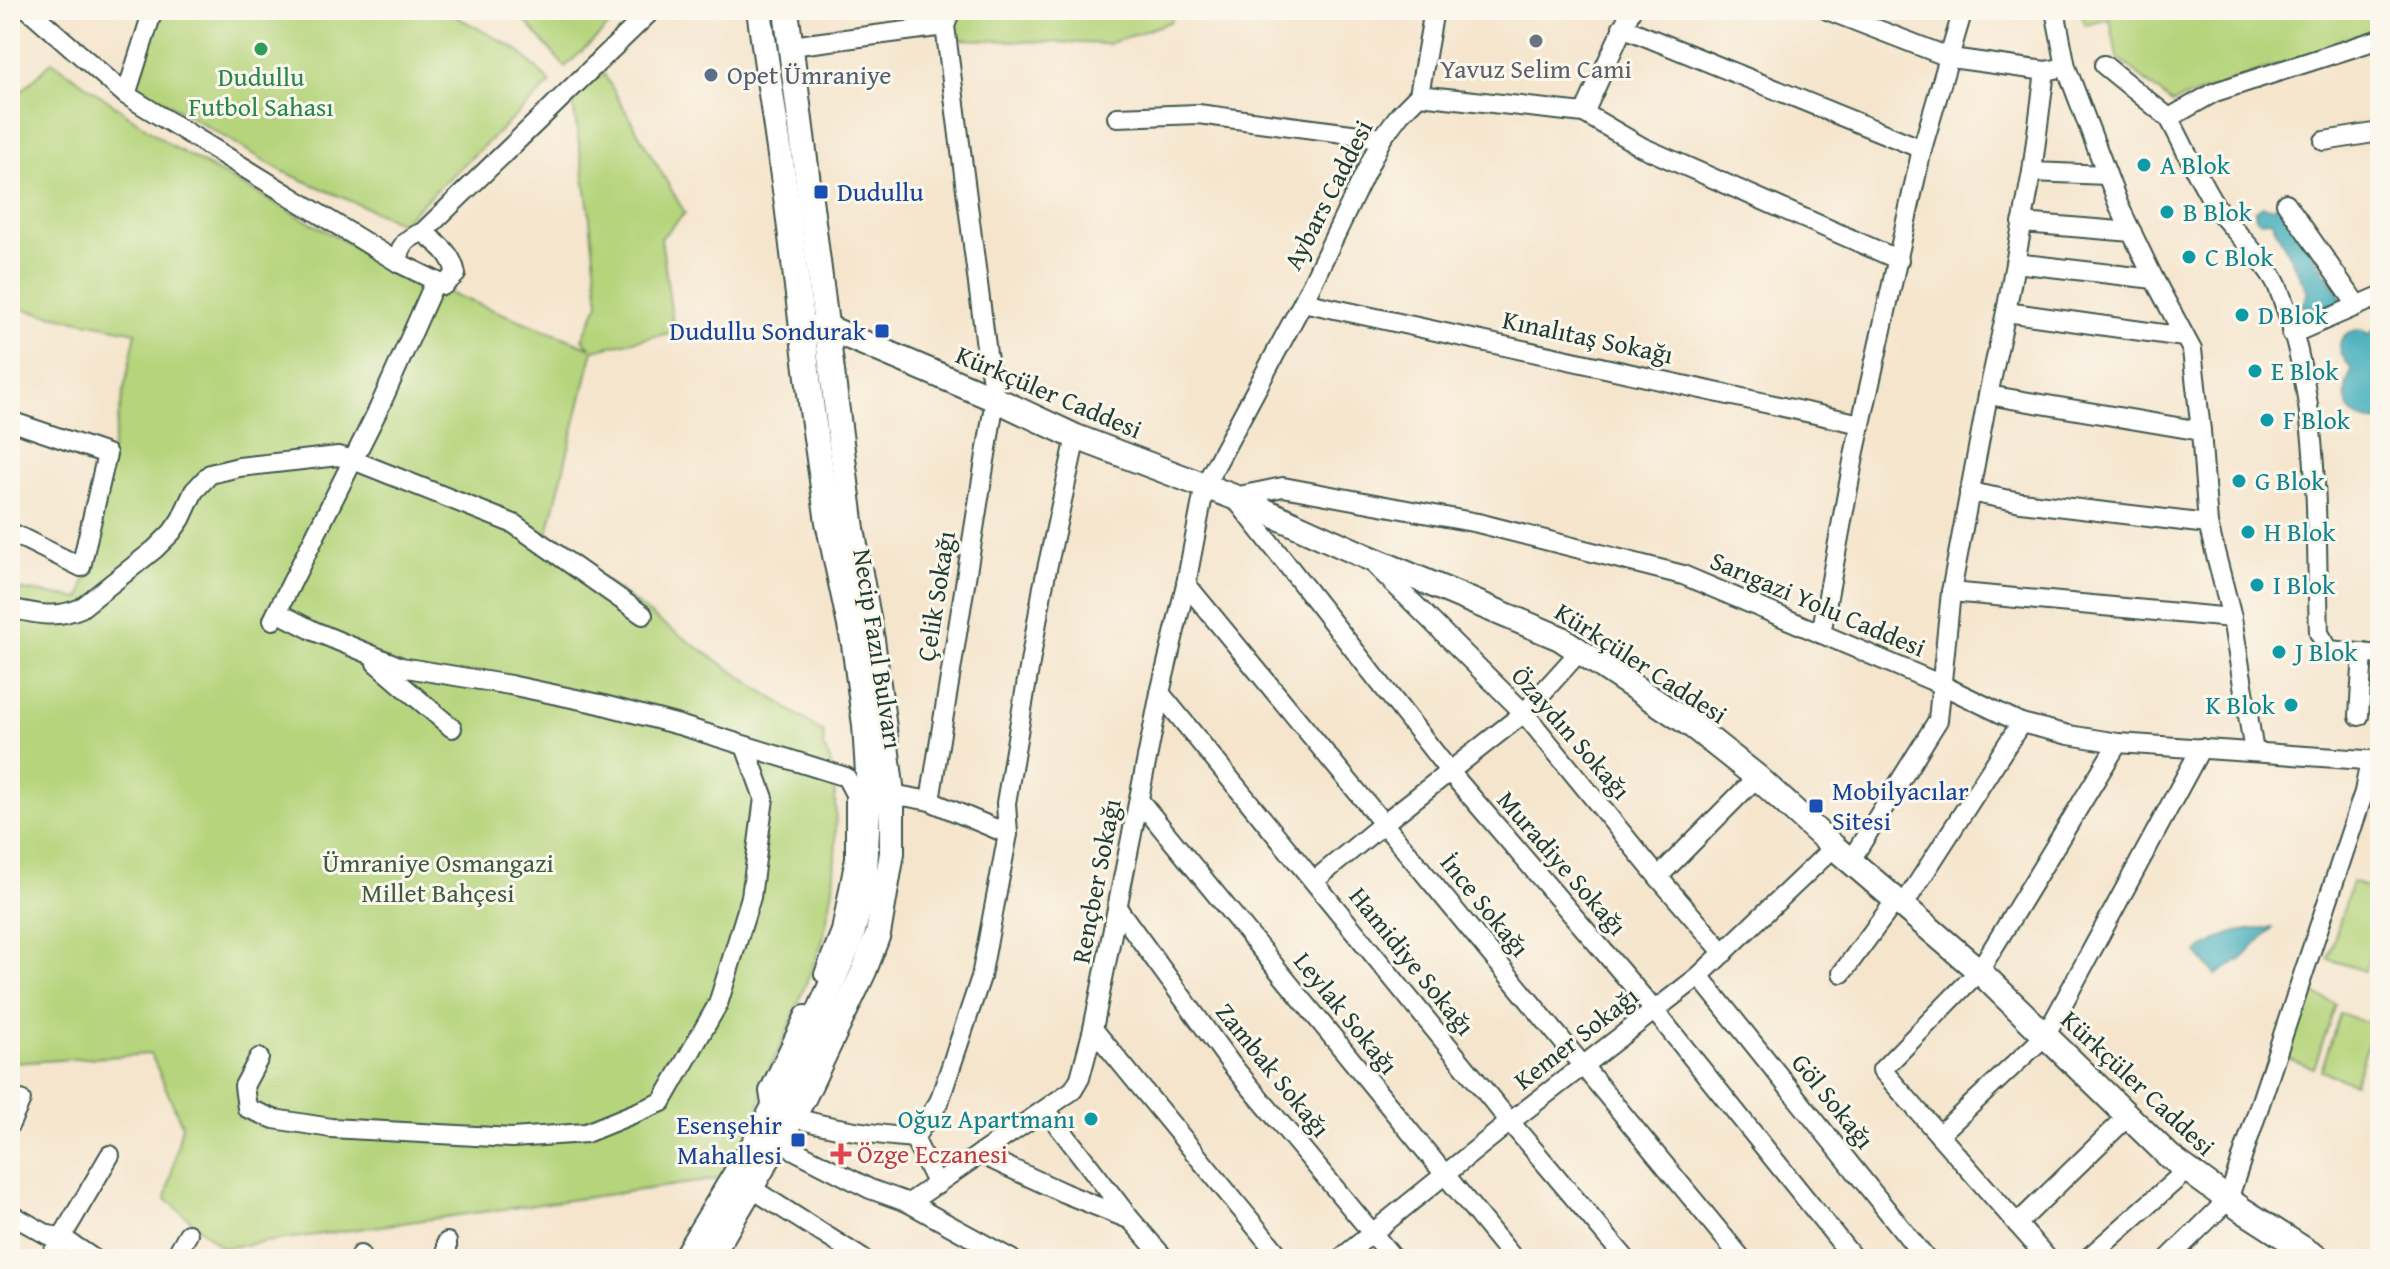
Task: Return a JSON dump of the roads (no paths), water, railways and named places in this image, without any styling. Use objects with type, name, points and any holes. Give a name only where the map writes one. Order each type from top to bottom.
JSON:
[{"type":"main road","name":"Necip Fazıl Bulvarı","points":[[684,1259],[755,1142],[803,1099],[864,971],[878,934],[892,853],[892,794],[872,640],[814,328],[787,204],[759,10]]},
{"type":"main road","name":"Necip Fazıl Bulvarı","points":[[709,1259],[751,1188],[782,1121],[798,1060],[850,942],[861,900],[867,839],[869,789],[865,725],[854,644],[828,522],[786,10]]},
{"type":"main road","name":"Kürkçüler Caddesi","points":[[814,328],[995,399],[1076,437],[1234,497],[1560,638],[1694,727],[1757,777],[1979,971],[2170,1157],[2304,1256]]},
{"type":"street","points":[[29,10],[126,95],[399,263],[444,285],[456,274],[453,261],[423,232]]},
{"type":"street","points":[[126,95],[153,10]]},
{"type":"street","points":[[399,263],[401,247],[407,238],[423,232],[652,10]]},
{"type":"street","points":[[1434,10],[1419,95],[1584,113],[1642,147],[1899,260]]},
{"type":"street","points":[[1584,113],[1631,10]]},
{"type":"street","points":[[1827,10],[1951,58],[2045,71],[2066,67]]},
{"type":"street","points":[[1821,634],[1861,424],[1922,149],[1963,10]]},
{"type":"street","points":[[2055,10],[2066,67],[2107,175],[2154,279],[2192,350],[2208,524],[2232,618],[2254,752]]},
{"type":"street","points":[[791,46],[948,18]]},
{"type":"street","name":"Çelik Sokağı","points":[[930,801],[995,399],[987,354],[948,18]]},
{"type":"street","points":[[1622,27],[1922,149]]},
{"type":"street","points":[[2169,118],[2215,92],[2380,39]]},
{"type":"street","points":[[2104,65],[2169,118],[2220,212],[2276,283],[2301,360],[2309,412],[2319,633],[2329,650],[2371,654],[2359,716]]},
{"type":"street","name":"Kemer Sokağı","points":[[1340,1259],[1699,976],[1842,854],[1938,720],[1951,592],[2032,172],[2045,71]]},
{"type":"street","name":"Aybars Caddesi","points":[[1205,485],[1303,302],[1382,138],[1419,95]]},
{"type":"street","points":[[1117,117],[1198,114],[1382,138]]},
{"type":"street","points":[[2324,141],[2380,132]]},
{"type":"street","points":[[2032,172],[2107,175]]},
{"type":"street","points":[[2286,203],[2357,305]]},
{"type":"street","points":[[2022,223],[2132,232]]},
{"type":"street","points":[[2015,263],[2154,279]]},
{"type":"street","points":[[435,282],[379,408],[275,616],[401,667],[600,704],[846,777],[855,794],[855,858],[841,931],[813,1000],[769,1091],[794,1150],[870,1189],[909,1203],[1011,1259]]},
{"type":"street","points":[[2292,334],[2380,296]]},
{"type":"street","name":"Kınalıtaş Sokağı","points":[[1303,302],[1861,424]]},
{"type":"street","points":[[2006,312],[2184,337]]},
{"type":"street","points":[[1988,395],[2201,431]]},
{"type":"street","points":[[10,421],[107,454],[81,567],[10,532]]},
{"type":"street","points":[[914,1138],[939,1102],[981,977],[1008,834],[1006,803],[1043,587],[1076,437]]},
{"type":"street","points":[[10,608],[54,616],[81,608],[172,532],[194,491],[210,474],[239,467],[330,456],[353,460],[514,524],[643,615]]},
{"type":"street","name":"Rençber Sokağı","points":[[909,1203],[1046,1110],[1073,1090],[1080,1078],[1093,1029],[1205,485]]},
{"type":"street","name":"Sarıgazi Yolu Caddesi","points":[[1234,497],[1283,487],[1478,523],[1683,575],[1942,685],[2021,723],[2069,735],[2118,743],[2375,760]]},
{"type":"street","points":[[1969,492],[2021,502],[2208,524]]},
{"type":"street","name":"Muradiye Sokağı","points":[[1234,497],[1450,772],[1654,1010],[1854,1259]]},
{"type":"street","name":"Özaydın Sokağı","points":[[1367,557],[1524,713],[1724,953]]},
{"type":"street","name":"İnce Sokağı","points":[[1186,584],[1742,1259]]},
{"type":"street","points":[[1951,592],[2232,618]]},
{"type":"street","points":[[362,651],[452,728]]},
{"type":"street","points":[[1314,881],[1524,713],[1580,651]]},
{"type":"street","name":"Hamidiye Sokağı","points":[[1160,693],[1510,1122],[1626,1259]]},
{"type":"street","points":[[1842,973],[1900,903],[2021,723]]},
{"type":"street","points":[[2048,1259],[1882,1070],[1979,971],[2118,743]]},
{"type":"street","points":[[259,1058],[244,1086],[247,1108],[274,1119],[331,1128],[512,1138],[586,1133],[662,1102],[718,1004],[751,897],[764,798],[745,746]]},
{"type":"street","points":[[1939,1135],[2046,1035],[2201,748]]},
{"type":"street","points":[[2168,1259],[2228,1200],[2375,760]]},
{"type":"street","points":[[1658,877],[1757,777]]},
{"type":"street","points":[[892,794],[930,801],[1008,834]]},
{"type":"street","name":"Leylak Sokağı","points":[[1139,800],[1514,1259]]},
{"type":"street","name":"Zambak Sokağı","points":[[1118,909],[1231,1064],[1394,1259]]},
{"type":"street","name":"Göl Sokağı","points":[[1699,976],[1926,1259]]},
{"type":"street","points":[[1093,1029],[1282,1259]]},
{"type":"street","points":[[10,1124],[21,1100]]},
{"type":"street","points":[[1046,1110],[1165,1259]]},
{"type":"street","points":[[2017,1224],[2128,1116]]},
{"type":"street","points":[[782,1121],[914,1138]]},
{"type":"street","points":[[914,1138],[937,1185]]},
{"type":"street","points":[[980,1154],[1131,1220]]},
{"type":"street","points":[[49,1259],[110,1155]]},
{"type":"street","points":[[2087,1259],[2187,1170]]},
{"type":"street","points":[[751,1188],[863,1259]]},
{"type":"street","points":[[10,1214],[48,1235],[61,1237],[94,1259]]},
{"type":"street","points":[[174,1259],[188,1234]]},
{"type":"water","points":[[2277,205],[2282,207],[2343,300],[2322,311],[2308,311],[2302,305],[2308,292],[2271,220],[2256,218],[2255,211],[2263,206],[2272,208]]},
{"type":"water","points":[[2380,325],[2380,421],[2372,421],[2359,418],[2347,404],[2346,386],[2352,369],[2340,347],[2342,338],[2349,332],[2359,330],[2367,335]]},
{"type":"water","points":[[2272,928],[2242,959],[2216,975],[2197,953],[2232,933]]},
{"type":"place","name":"Yavuz Selim Cami","points":[[1536,41]]},
{"type":"place","name":"Dudullu Futbol Sahası","points":[[261,49]]},
{"type":"place","name":"Opet Ümraniye","points":[[711,75]]},
{"type":"place","name":"A Blok","points":[[2144,165]]},
{"type":"place","name":"Dudullu","points":[[821,192]]},
{"type":"place","name":"B Blok","points":[[2167,212]]},
{"type":"place","name":"C Blok","points":[[2189,257]]},
{"type":"place","name":"D Blok","points":[[2242,315]]},
{"type":"place","name":"Dudullu Sondurak","points":[[882,331]]},
{"type":"place","name":"E Blok","points":[[2255,371]]},
{"type":"place","name":"F Blok","points":[[2267,420]]},
{"type":"place","name":"G Blok","points":[[2239,481]]},
{"type":"place","name":"H Blok","points":[[2248,532]]},
{"type":"place","name":"I Blok","points":[[2257,585]]},
{"type":"place","name":"J Blok","points":[[2279,652]]},
{"type":"place","name":"K Blok","points":[[2291,705]]},
{"type":"place","name":"Mobilyacılar Sitesi","points":[[1816,806]]},
{"type":"place","name":"Oğuz Apartmanı","points":[[1091,1119]]},
{"type":"place","name":"Esenşehir Mahallesi","points":[[798,1140]]},
{"type":"place","name":"Özge Eczanesi","points":[[841,1154]]},
{"type":"park label","name":"Ümraniye Osmangazi Millet Bahçesi","points":[[438,878]]}]
